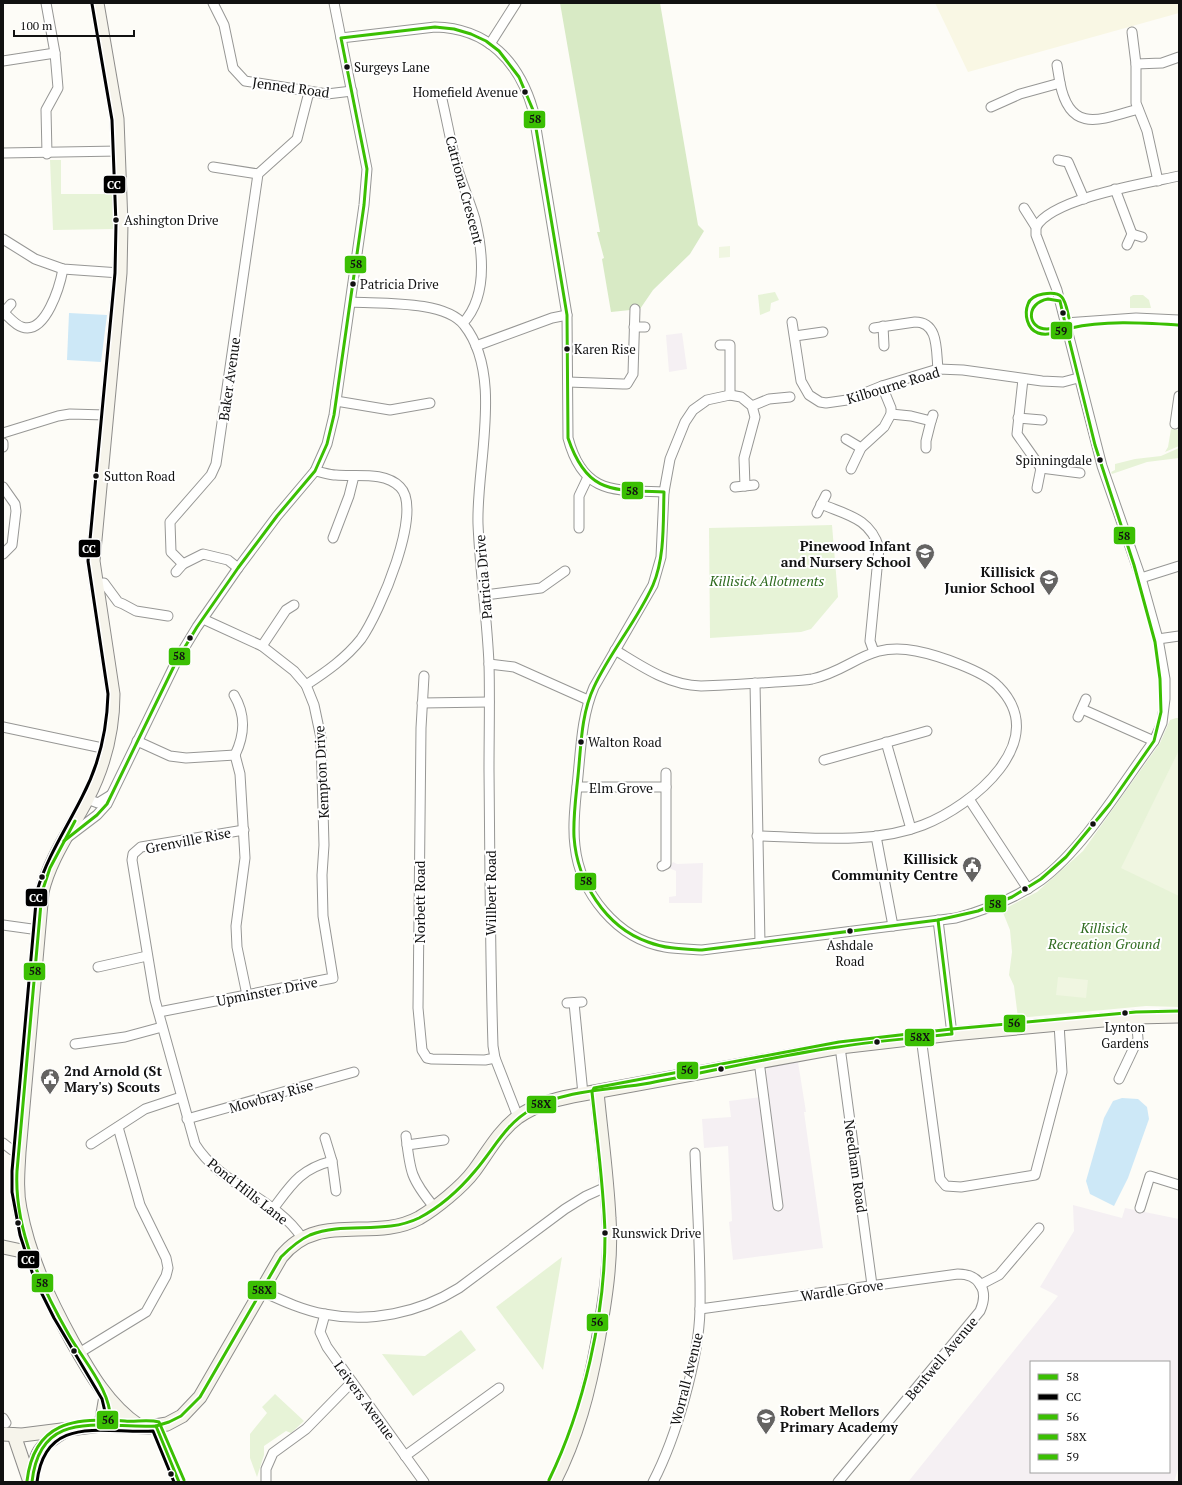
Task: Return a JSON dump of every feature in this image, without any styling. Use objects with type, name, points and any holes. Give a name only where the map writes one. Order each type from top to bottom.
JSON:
[{"type":"street","points":[[46,3],[55,53],[58,88],[46,110],[47,154]]},
{"type":"street","points":[[97,3],[117,118],[121,224],[120,273],[93,561],[113,694],[112,729],[100,772],[50,868],[44,886],[19,1152],[17,1189],[22,1221],[31,1253],[39,1276],[52,1303],[79,1353],[106,1396],[124,1415],[139,1426]]},
{"type":"street","name":"Jenned Road","points":[[213,3],[224,25],[230,59],[238,76],[254,83],[309,92],[327,94],[352,91]]},
{"type":"street","points":[[64,841],[97,815],[107,804],[177,660],[238,568],[315,471],[327,444],[336,401],[368,170],[334,3]]},
{"type":"street","points":[[490,44],[518,5]]},
{"type":"street","points":[[341,38],[441,27],[462,31],[490,44],[506,57],[516,69],[523,81],[533,110],[567,315],[568,438],[576,460],[588,477],[600,485],[616,491],[664,492]]},
{"type":"street","points":[[1132,32],[1136,64],[1135,85],[1138,109],[1147,131],[1158,181]]},
{"type":"street","points":[[3,61],[55,53]]},
{"type":"street","points":[[1136,64],[1162,63],[1179,57]]},
{"type":"street","points":[[1057,66],[1065,104],[1072,113],[1082,118],[1103,118],[1138,109]]},
{"type":"street","points":[[994,103],[1060,83]]},
{"type":"street","points":[[213,166],[258,174],[297,139],[309,92]]},
{"type":"street","name":"Catriona Crescent","points":[[441,95],[443,125],[474,217],[480,245],[480,285],[473,307],[463,323]]},
{"type":"street","points":[[3,153],[47,154],[119,151]]},
{"type":"street","points":[[1058,160],[1071,160],[1084,199]]},
{"type":"street","name":"Baker Avenue","points":[[183,564],[171,552],[170,522],[211,475],[216,464],[258,174]]},
{"type":"street","points":[[745,486],[744,458],[755,417],[752,406],[741,397],[730,395],[707,400],[693,410],[677,441],[670,459],[664,492],[659,570],[650,591],[615,650],[588,700],[583,729],[577,787],[574,845],[579,869],[596,901],[622,928],[639,938],[664,947],[702,950],[938,920],[971,914],[994,906],[1028,889],[1042,879],[1072,851],[1154,741],[1162,723],[1165,699],[1165,678],[1158,639],[1141,578],[1102,466],[1078,378],[1057,290],[1036,235],[1036,227],[1038,222],[1049,214],[1084,199],[1115,189],[1179,176]]},
{"type":"street","points":[[1115,189],[1132,234],[1127,245]]},
{"type":"street","points":[[1024,208],[1036,227]]},
{"type":"street","points":[[1132,234],[1142,237]]},
{"type":"street","points":[[3,239],[35,258],[63,270],[120,273]]},
{"type":"street","points":[[11,304],[3,312],[21,327],[32,328],[37,325],[56,298],[63,270]]},
{"type":"street","name":"Patricia Drive","points":[[350,302],[432,307],[450,313],[463,323],[476,346],[483,373],[486,396],[486,414],[478,488],[480,557],[485,594],[489,664]]},
{"type":"street","points":[[568,382],[627,384],[633,374],[635,309]]},
{"type":"street","points":[[476,346],[552,318],[567,315]]},
{"type":"street","points":[[1065,323],[1136,318],[1179,320]]},
{"type":"street","name":"Kilbourne Road","points":[[792,322],[801,381],[804,389],[814,399],[826,404],[834,403],[882,386],[938,369],[963,370],[1023,379],[1063,382],[1078,378]]},
{"type":"street","points":[[874,328],[914,322],[921,322],[928,326],[934,332],[938,369]]},
{"type":"street","points":[[883,326],[884,346]]},
{"type":"street","points":[[634,327],[645,327]]},
{"type":"street","points":[[795,336],[823,332]]},
{"type":"street","points":[[720,345],[730,341],[730,395]]},
{"type":"street","points":[[1023,379],[1017,428],[1019,439],[1041,468],[1080,473]]},
{"type":"street","points":[[851,469],[861,448],[884,427],[891,414],[891,408],[882,386]]},
{"type":"street","points":[[1175,424],[1179,396]]},
{"type":"street","points":[[752,406],[769,399],[790,397]]},
{"type":"street","points":[[336,401],[390,410],[430,402]]},
{"type":"street","points":[[3,433],[49,418],[70,414],[106,415]]},
{"type":"street","points":[[891,414],[932,418],[926,441],[926,448]]},
{"type":"street","points":[[1018,418],[1042,420]]},
{"type":"street","points":[[846,439],[861,448]]},
{"type":"street","points":[[1037,488],[1041,468]]},
{"type":"street","points":[[306,685],[335,665],[352,650],[367,630],[382,601],[400,551],[408,509],[405,494],[393,481],[384,477],[334,475],[315,471]]},
{"type":"street","points":[[333,538],[349,496],[354,476]]},
{"type":"street","points":[[579,528],[579,496],[588,477]]},
{"type":"street","points":[[735,486],[754,485]]},
{"type":"street","points":[[3,487],[15,504],[16,511],[12,545],[3,554]]},
{"type":"street","points":[[817,513],[826,495]]},
{"type":"street","points":[[821,504],[862,521],[873,531],[877,540],[879,548],[870,641],[874,652]]},
{"type":"street","points":[[176,572],[183,564],[203,554],[228,560],[238,568]]},
{"type":"street","points":[[1141,578],[1179,566]]},
{"type":"street","points":[[485,594],[541,588],[565,571]]},
{"type":"street","points":[[96,584],[104,582],[118,602],[132,609],[168,616]]},
{"type":"street","points":[[262,646],[286,610],[294,605]]},
{"type":"street","name":"Kempton Drive","points":[[203,619],[262,646],[294,671],[306,685],[318,715],[321,738],[324,845],[322,875],[323,916],[327,936]]},
{"type":"street","points":[[1158,639],[1179,636]]},
{"type":"street","points":[[615,650],[659,677],[688,686],[755,683],[820,677],[874,652],[900,649],[917,651],[983,674],[991,679],[1005,694],[1010,702],[1015,721],[1014,742],[1011,753],[997,773],[969,800],[937,819],[911,829],[876,836],[757,836]]},
{"type":"street","points":[[489,664],[514,667],[588,700]]},
{"type":"street","name":"Willbert Road","points":[[489,664],[491,986],[495,1058],[518,1118]]},
{"type":"street","name":"Norbett Road","points":[[424,676],[422,703],[418,1008],[422,1050],[427,1058],[432,1059],[485,1060],[495,1058]]},
{"type":"street","points":[[755,683],[760,943]]},
{"type":"street","points":[[234,695],[242,713],[243,732],[235,755],[240,774],[245,858],[236,926],[237,947],[247,995]]},
{"type":"street","points":[[1086,699],[1080,713],[1154,741]]},
{"type":"street","points":[[422,703],[489,702]]},
{"type":"street","points":[[3,727],[107,749]]},
{"type":"street","points":[[824,760],[927,731]]},
{"type":"street","points":[[137,741],[170,756],[186,758],[235,755]]},
{"type":"street","points":[[886,742],[911,829]]},
{"type":"street","name":"Elm Grove","points":[[662,866],[666,864],[666,773]]},
{"type":"street","name":"Elm Grove","points":[[577,787],[666,787]]},
{"type":"street","points":[[84,804],[98,803],[112,794]]},
{"type":"street","points":[[969,800],[1028,889]]},
{"type":"street","points":[[84,804],[97,815]]},
{"type":"street","name":"Grenville Rise","points":[[133,854],[141,847],[244,830]]},
{"type":"street","points":[[876,836],[892,926]]},
{"type":"street","name":"Pond Hills Lane","points":[[133,854],[132,860],[147,956],[162,1027],[195,1144],[199,1152],[213,1166],[273,1209],[290,1223],[302,1238]]},
{"type":"street","points":[[938,920],[952,1034]]},
{"type":"street","points":[[3,925],[39,930]]},
{"type":"street","name":"Upminster Drive","points":[[159,1012],[333,978],[327,936]]},
{"type":"street","points":[[98,966],[147,956]]},
{"type":"street","points":[[575,1003],[584,1094]]},
{"type":"street","points":[[31,1482],[6,1428],[105,1425],[156,1426],[167,1424],[182,1416],[200,1397],[281,1257],[294,1242],[314,1233],[327,1230],[391,1227],[418,1218],[467,1180],[502,1132],[518,1118],[545,1103],[584,1094],[840,1047],[921,1037],[1059,1024],[1136,1017],[1179,1016]]},
{"type":"street","points":[[1119,1079],[1138,1039],[1136,1017]]},
{"type":"street","points":[[921,1037],[940,1179],[946,1186],[961,1187],[1034,1175],[1062,1072],[1059,1024]]},
{"type":"street","points":[[75,1044],[125,1036],[162,1027]]},
{"type":"street","name":"Needham Road","points":[[840,1047],[872,1285]]},
{"type":"street","points":[[759,1061],[778,1206]]},
{"type":"street","name":"Mowbray Rise","points":[[187,1119],[354,1072]]},
{"type":"street","points":[[554,1482],[568,1453],[580,1420],[604,1310],[609,1234],[597,1092]]},
{"type":"street","points":[[91,1144],[118,1128],[145,1109],[181,1096]]},
{"type":"street","points":[[79,1353],[146,1312],[166,1276],[168,1268],[166,1258],[140,1206],[118,1128]]},
{"type":"street","points":[[325,1138],[332,1161],[336,1191]]},
{"type":"street","points":[[434,1207],[413,1179],[407,1140],[439,1138]]},
{"type":"street","points":[[3,1143],[12,1150],[19,1152]]},
{"type":"street","name":"Worrall Avenue","points":[[653,1482],[684,1400],[698,1338],[700,1309],[695,1153]]},
{"type":"street","points":[[273,1209],[296,1178],[318,1164],[332,1161]]},
{"type":"street","points":[[1140,1208],[1150,1176],[1179,1185]]},
{"type":"street","points":[[261,1291],[300,1307],[324,1314],[346,1317],[392,1314],[410,1310],[440,1299],[459,1288],[565,1209],[586,1196],[606,1187]]},
{"type":"street","points":[[980,1285],[999,1275],[1039,1228]]},
{"type":"street","points":[[3,1247],[31,1253]]},
{"type":"street","name":"Wardle Grove","points":[[700,1309],[958,1274],[968,1275],[974,1278],[980,1285]]},
{"type":"street","name":"Bentwell Avenue","points":[[838,1482],[980,1311],[984,1300],[984,1293],[980,1285]]},
{"type":"street","name":"Leivers Avenue","points":[[324,1314],[320,1332],[323,1341],[424,1482]]},
{"type":"street","points":[[266,1482],[266,1468],[273,1453],[306,1429],[352,1382]]},
{"type":"street","points":[[405,1456],[499,1388]]},
{"type":"street","points":[[105,1425],[111,1415],[106,1396]]},
{"type":"street","points":[[156,1426],[179,1482]]},
{"type":"street","points":[[31,1482],[34,1463],[41,1448],[50,1439],[72,1427]]},
{"type":"shaded area","points":[[935,3],[1179,3],[1179,13],[968,72]]},
{"type":"shaded area","points":[[682,333],[687,369],[669,372],[666,335]]},
{"type":"shaded area","points":[[673,862],[677,864],[703,863],[702,903],[669,903],[669,897],[676,896],[676,871],[669,868]]},
{"type":"shaded area","points":[[798,1062],[806,1112],[804,1112],[823,1248],[733,1260],[729,1222],[732,1221],[728,1146],[704,1148],[702,1119],[731,1117],[729,1101],[769,1096],[765,1073],[768,1067]]},
{"type":"shaded area","points":[[1073,1205],[1122,1218],[1125,1208],[1179,1219],[1179,1466],[1174,1482],[908,1482],[1058,1296],[1040,1287],[1074,1231]]},
{"type":"green space","points":[[560,3],[660,3],[698,225],[704,231],[690,254],[653,290],[640,309],[611,312],[602,259],[604,258],[597,232],[600,232]]},
{"type":"green space","points":[[50,160],[61,160],[61,194],[113,194],[113,229],[53,230]]},
{"type":"green space","points":[[730,246],[730,257],[719,258],[719,247]]},
{"type":"green space","points":[[775,292],[779,300],[771,303],[770,311],[760,315],[758,295]]},
{"type":"green space","points":[[1133,295],[1143,295],[1149,300],[1151,308],[1130,308],[1130,297]]},
{"type":"green space","points":[[1171,429],[1179,430],[1179,446],[1165,452],[1168,447]]},
{"type":"green space","points":[[1179,448],[1179,458],[1147,462],[1112,474],[1111,472],[1115,470],[1115,464],[1135,459],[1161,456]]},
{"type":"green space","name":"Killisick Allotments","points":[[832,525],[838,597],[811,629],[801,632],[710,638],[709,528]]},
{"type":"green space","name":"Killisick Recreation Ground","points":[[1179,718],[1179,1007],[1146,1006],[1018,1018],[1014,986],[1009,975],[1012,952],[1010,930],[1002,910],[1037,892],[1083,851],[1160,743],[1170,720]]},
{"type":"green space","points":[[1179,750],[1179,896],[1121,868]]},
{"type":"green space","points":[[1058,977],[1088,980],[1086,998],[1056,995]]},
{"type":"green space","points":[[562,1257],[543,1370],[496,1307]]},
{"type":"green space","points":[[461,1330],[476,1350],[413,1396],[382,1354],[425,1356]]},
{"type":"green space","points":[[275,1394],[304,1421],[291,1433],[286,1431],[264,1446],[264,1455],[257,1477],[250,1458],[250,1434],[267,1413],[262,1407]]},
{"type":"water","points":[[69,313],[107,315],[101,362],[67,360]]},
{"type":"water","points":[[1122,1098],[1138,1099],[1147,1107],[1149,1119],[1128,1178],[1114,1206],[1090,1194],[1086,1181],[1104,1118],[1113,1101]]},
{"type":"transit line","name":"CC","points":[[92,4],[112,120],[116,224],[115,273],[88,561],[108,694],[104,734],[93,773],[51,855],[37,891],[12,1171],[12,1192],[20,1235],[34,1278],[54,1318],[102,1399],[106,1416],[105,1423]]},
{"type":"transit line","name":"58","points":[[64,841],[97,815],[107,804],[177,660],[197,627],[238,568],[277,516],[315,471],[327,444],[334,415],[364,205],[367,169],[341,38],[435,27],[454,29],[471,34],[486,41],[499,51],[519,77],[533,110],[567,315],[568,438],[575,456],[584,470],[593,479],[616,489],[664,492],[663,539],[657,574],[647,598],[600,674],[586,708],[581,742],[574,822],[576,854],[587,886],[606,914],[633,935],[648,942],[668,947],[702,950],[938,920],[978,911],[1012,897],[1041,879],[1066,857],[1110,804],[1154,741],[1161,712],[1160,679],[1155,642],[1134,565],[1095,445],[1065,323]]},
{"type":"transit line","name":"59","points":[[1069,318],[1063,298],[1060,295],[1050,293],[1032,298],[1028,304],[1026,312],[1027,321],[1031,328],[1042,334],[1051,334],[1084,325],[1111,323],[1179,325]]},
{"type":"transit line","name":"58","points":[[1048,299],[1060,301],[1065,323],[1054,328],[1040,328],[1032,321],[1032,310],[1035,305],[1048,299]]},
{"type":"transit line","name":"58","points":[[75,821],[50,868],[42,892],[17,1171],[17,1193],[25,1235],[39,1277],[69,1335],[102,1389],[110,1413],[110,1424]]},
{"type":"transit line","name":"58X","points":[[156,1426],[181,1416],[200,1397],[281,1257],[291,1247],[306,1237],[323,1231],[392,1226],[406,1223],[427,1214],[442,1203],[469,1178],[501,1137],[515,1122],[532,1109],[546,1102],[574,1094],[650,1083],[814,1051],[866,1043],[952,1034],[938,920]]},
{"type":"transit line","name":"56","points":[[549,1480],[573,1423],[582,1392],[597,1329],[601,1297],[605,1235],[602,1181],[592,1092],[594,1088],[839,1042],[952,1029],[1136,1012],[1179,1011]]},
{"type":"transit line","name":"56","points":[[27,1481],[31,1461],[38,1446],[48,1435],[60,1427],[89,1420],[159,1422],[184,1480]]},
{"type":"transit line","name":"58","points":[[32,1482],[37,1458],[47,1442],[61,1432],[77,1427],[96,1425],[156,1426],[179,1482]]},
{"type":"transit line","name":"CC","points":[[37,1482],[42,1460],[52,1445],[64,1436],[97,1430],[153,1431],[174,1482]]},
{"type":"place","name":"Surgeys Lane","points":[[347,67]]},
{"type":"place","name":"Homefield Avenue","points":[[525,92]]},
{"type":"place","name":"Ashington Drive","points":[[116,220]]},
{"type":"place","name":"Patricia Drive","points":[[353,284]]},
{"type":"place","name":"Karen Rise","points":[[567,349]]},
{"type":"place","name":"Spinningdale","points":[[1100,460]]},
{"type":"place","name":"Sutton Road","points":[[96,476]]},
{"type":"place","name":"Pinewood Infant and Nursery School","points":[[925,570]]},
{"type":"place","name":"Killisick Junior School","points":[[1049,596]]},
{"type":"place","name":"Walton Road","points":[[581,742]]},
{"type":"place","name":"Killisick Community Centre","points":[[972,883]]},
{"type":"place","name":"Ashdale Road","points":[[850,931]]},
{"type":"place","name":"Lynton Gardens","points":[[1125,1013]]},
{"type":"place","name":"2nd Arnold (St Mary's) Scouts","points":[[50,1095]]},
{"type":"place","name":"Runswick Drive","points":[[605,1233]]},
{"type":"place","name":"Robert Mellors Primary Academy","points":[[766,1435]]}]
